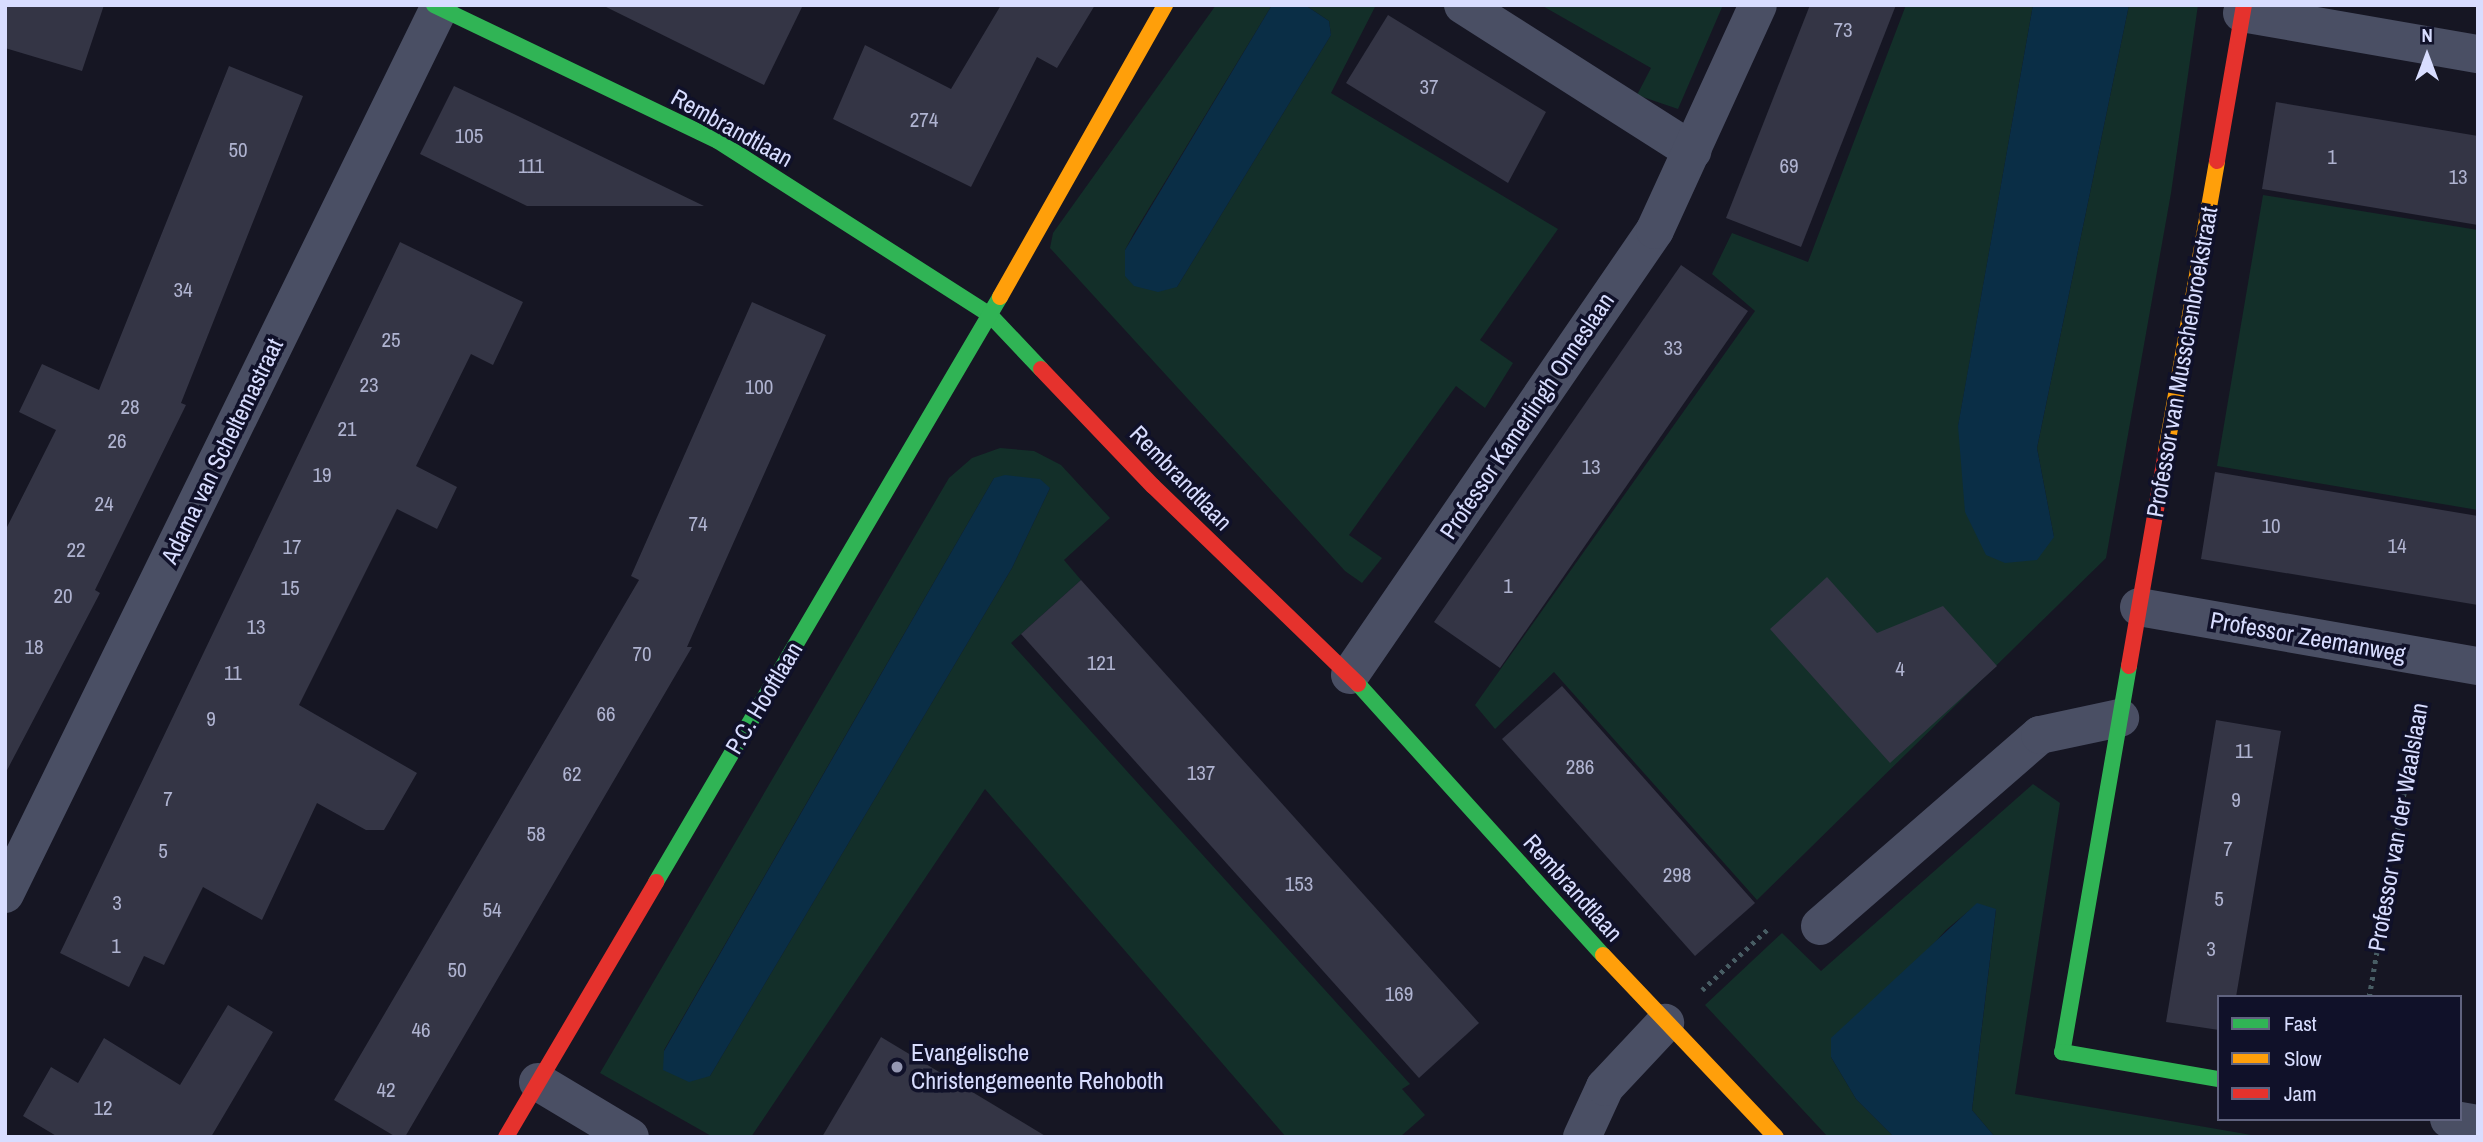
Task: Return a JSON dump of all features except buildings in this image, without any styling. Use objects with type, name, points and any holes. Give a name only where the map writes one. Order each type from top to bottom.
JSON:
[{"type":"street","points":[[990,315],[1165,5]]},
{"type":"street","points":[[1463,5],[1692,151]]},
{"type":"street","name":"Professor Kamerlingh Onneslaan","points":[[1350,675],[1655,230],[1758,5]]},
{"type":"street","name":"Rembrandtlaan","points":[[436,6],[719,141],[990,315],[1153,485],[1350,675],[1665,1023],[1776,1137]]},
{"type":"street","name":"Adama van Scheltemastraat","points":[[5,894],[436,6]]},
{"type":"street","points":[[2243,9],[2478,54]]},
{"type":"street","name":"Professor van Musschenbroekstraat","points":[[2217,1079],[2062,1052],[2243,9]]},
{"type":"street","name":"P.C. Hooftlaan","points":[[506,1137],[990,315]]},
{"type":"street","name":"Professor Zeemanweg","points":[[2139,607],[2478,666]]},
{"type":"street","points":[[1820,926],[2040,735],[2120,718]]},
{"type":"street","points":[[1582,1137],[1605,1087],[1665,1023]]},
{"type":"street","points":[[538,1082],[630,1137]]},
{"type":"street","points":[[2461,1121],[2478,1124]]},
{"type":"path","name":"Professor van der Waalslaan","points":[[2369,995],[2427,657]]},
{"type":"path","points":[[1665,1023],[1776,922],[1820,926]]},
{"type":"green space","points":[[1216,5],[1272,5],[1134,233],[1125,250],[1125,276],[1177,287],[1331,35],[1329,21],[1305,5],[1376,5],[1331,93],[1558,229],[1480,340],[1513,363],[1485,408],[1456,386],[1349,535],[1382,558],[1362,583],[1345,571],[1050,248],[1053,233]]},
{"type":"green space","points":[[1541,5],[1723,5],[1678,109],[1637,95],[1651,68]]},
{"type":"green space","points":[[1906,5],[2033,5],[1958,427],[2054,537],[2037,448],[2129,5],[2198,5],[2171,193],[2106,558],[1757,900],[1554,672],[1495,729],[1475,705],[1755,311],[1712,274],[1732,233],[1808,262]]},
{"type":"green space","points":[[2263,195],[2478,230],[2478,510],[2217,466]]},
{"type":"green space","points":[[1000,448],[1034,451],[1061,465],[1110,518],[1064,560],[1081,580],[1011,643],[1410,1084],[1402,1089],[1425,1115],[1400,1137],[1286,1137],[985,789],[751,1137],[713,1137],[600,1073],[949,478],[972,458]],"holes":[[[994,478],[1050,488],[1012,568],[710,1076],[664,1070],[664,1050]]]},
{"type":"green space","points":[[2033,784],[2060,803],[2015,1094],[2263,1137],[1995,1137],[1972,1110],[1996,910],[1977,904],[1946,930],[1831,1057],[1856,1099],[1894,1137],[1828,1137],[1705,1005],[1782,933],[1821,971]]},
{"type":"water","points":[[1272,5],[1305,5],[1329,21],[1331,35],[1177,287],[1158,292],[1134,286],[1125,276],[1125,250]]},
{"type":"water","points":[[2033,5],[2129,5],[2037,448],[2054,537],[2037,560],[2005,563],[1986,555],[1965,512],[1958,426]]},
{"type":"water","points":[[1005,475],[1040,479],[1050,488],[1012,568],[710,1076],[689,1082],[663,1070],[664,1051],[994,478]]},
{"type":"water","points":[[1977,903],[1996,909],[1972,1110],[1995,1137],[1894,1137],[1856,1099],[1831,1057],[1831,1038]]},
{"type":"traffic: fast","points":[[434,5],[718,141],[990,315],[1041,369]]},
{"type":"traffic: fast","points":[[656,882],[1000,297]]},
{"type":"traffic: fast","points":[[2129,666],[2062,1052],[2217,1079]]},
{"type":"traffic: fast","points":[[1358,684],[1603,955]]},
{"type":"traffic: slow","points":[[1000,297],[1165,5]]},
{"type":"traffic: slow","points":[[2166,451],[2217,161]]},
{"type":"traffic: slow","points":[[1603,955],[1776,1137]]},
{"type":"traffic: jam","points":[[2217,161],[2244,5]]},
{"type":"traffic: jam","points":[[1041,369],[1153,486],[1358,684]]},
{"type":"traffic: jam","points":[[2129,666],[2166,451]]},
{"type":"traffic: jam","points":[[506,1137],[656,882]]},
{"type":"place","name":"Evangelische Christengemeente Rehoboth","points":[[897,1067]]}]
